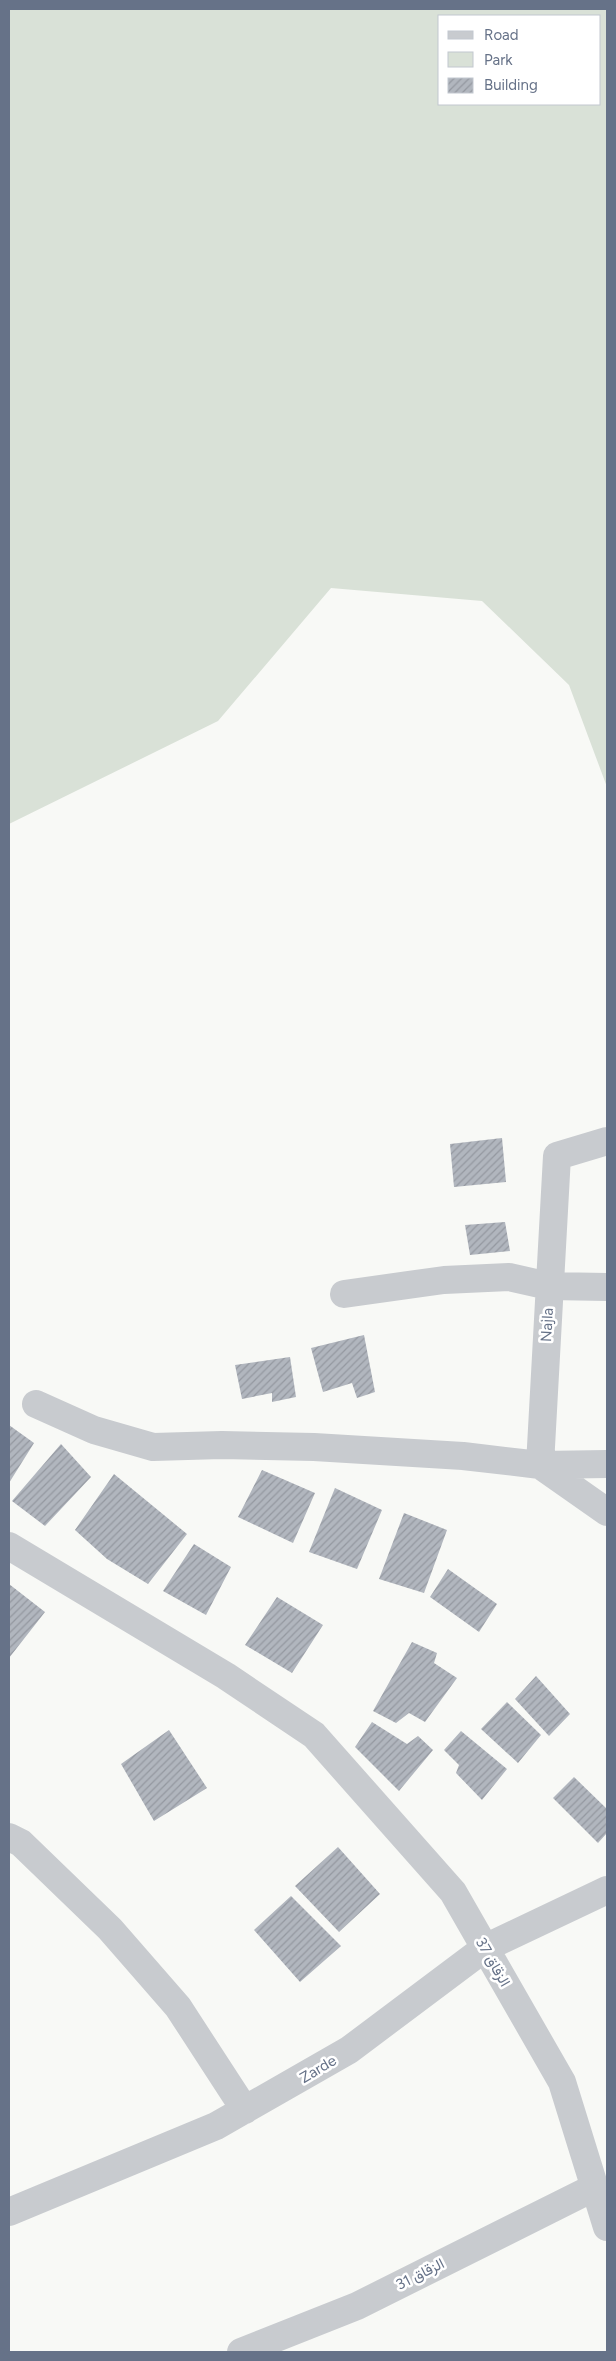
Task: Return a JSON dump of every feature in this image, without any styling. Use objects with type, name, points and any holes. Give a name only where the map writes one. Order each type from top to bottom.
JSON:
[{"type":"street","name":"Najla","points":[[540,1465],[557,1156],[607,1141]]},
{"type":"street","points":[[344,1294],[444,1280],[509,1277],[550,1286],[607,1286]]},
{"type":"street","points":[[36,1404],[94,1430],[153,1447],[222,1445],[314,1447],[463,1456],[540,1465],[607,1464]]},
{"type":"street","points":[[540,1465],[607,1512]]},
{"type":"street","name":"الزقاق 37","points":[[9,1546],[226,1676],[314,1734],[454,1892],[562,2082],[607,2227]]},
{"type":"street","points":[[9,1837],[20,1843],[110,1929],[172,2000],[245,2110]]},
{"type":"street","name":"Zarde","points":[[9,2212],[216,2126],[349,2050],[485,1948],[607,1890]]},
{"type":"street","name":"الزقاق 31","points":[[241,2352],[357,2306],[595,2187]]},
{"type":"green space","points":[[9,9],[607,9],[607,787],[569,685],[482,601],[331,588],[218,721],[9,824]]},
{"type":"building","points":[[502,1138],[506,1182],[454,1187],[450,1144]]},
{"type":"building","points":[[505,1222],[510,1251],[470,1255],[465,1225]]},
{"type":"building","points":[[364,1335],[375,1392],[357,1398],[352,1383],[323,1392],[311,1348]]},
{"type":"building","points":[[290,1357],[296,1397],[272,1402],[272,1393],[242,1399],[235,1365]]},
{"type":"building","points":[[9,1425],[34,1443],[9,1483]]},
{"type":"building","points":[[61,1444],[91,1477],[45,1526],[12,1501]]},
{"type":"building","points":[[262,1470],[315,1493],[293,1543],[238,1517]]},
{"type":"building","points":[[114,1474],[187,1534],[148,1584],[107,1559],[75,1530]]},
{"type":"building","points":[[335,1488],[382,1510],[357,1569],[309,1552]]},
{"type":"building","points":[[404,1513],[447,1530],[424,1593],[379,1579]]},
{"type":"building","points":[[194,1544],[231,1567],[206,1615],[163,1591]]},
{"type":"building","points":[[448,1569],[497,1604],[479,1632],[430,1597]]},
{"type":"building","points":[[9,1584],[45,1612],[9,1658]]},
{"type":"building","points":[[277,1597],[323,1625],[292,1673],[245,1645]]},
{"type":"building","points":[[412,1642],[437,1653],[434,1663],[457,1678],[425,1722],[409,1713],[396,1723],[373,1711]]},
{"type":"building","points":[[536,1676],[570,1714],[549,1736],[515,1699]]},
{"type":"building","points":[[507,1702],[541,1735],[518,1763],[481,1729]]},
{"type":"building","points":[[372,1722],[407,1744],[418,1736],[433,1750],[399,1791],[355,1747]]},
{"type":"building","points":[[169,1730],[207,1788],[154,1821],[121,1764]]},
{"type":"building","points":[[461,1731],[507,1769],[482,1800],[456,1773],[459,1765],[444,1750]]},
{"type":"building","points":[[574,1777],[607,1809],[607,1833],[598,1843],[553,1798]]},
{"type":"building","points":[[338,1847],[380,1894],[339,1932],[295,1886]]},
{"type":"building","points":[[291,1896],[341,1946],[300,1982],[254,1930]]}]
